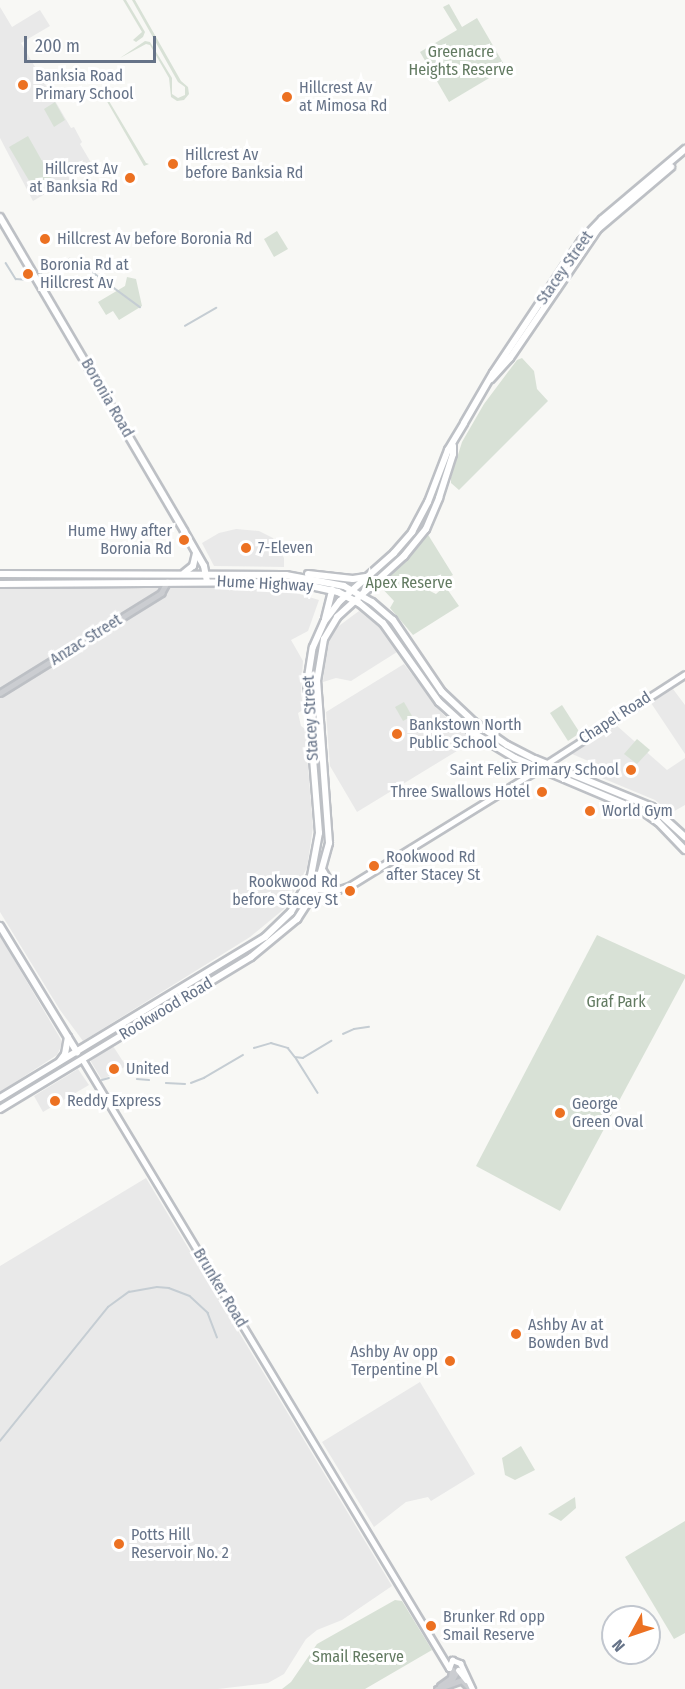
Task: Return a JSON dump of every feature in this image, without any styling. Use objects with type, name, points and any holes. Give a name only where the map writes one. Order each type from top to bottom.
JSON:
[{"type":"main road","name":"Stacey Street","points":[[491,380],[493,373],[588,231],[685,149]]},
{"type":"main road","name":"Stacey Street","points":[[316,890],[323,870],[329,827],[318,665],[330,627],[360,594],[405,555],[426,529],[439,498],[453,454],[453,446],[464,423],[491,380],[510,358],[598,230],[685,155]]},
{"type":"main road","name":"Boronia Road","points":[[0,217],[196,553],[207,573],[207,582]]},
{"type":"main road","name":"Stacey Street","points":[[303,892],[316,853],[319,824],[309,725],[307,674],[313,647],[324,622],[346,596],[402,545],[417,525],[448,450],[453,446]]},
{"type":"main road","points":[[184,573],[193,566],[196,553]]},
{"type":"main road","name":"Hume Highway","points":[[0,574],[286,575],[322,580],[352,590],[386,613],[400,627],[438,687],[455,706],[507,745],[546,764],[627,795],[664,815],[685,837]]},
{"type":"main road","points":[[286,575],[314,574],[353,579],[367,577]]},
{"type":"main road","name":"Hume Highway","points":[[0,584],[300,583],[332,590],[369,609],[391,631],[433,695],[451,714],[489,742],[538,769],[619,801],[658,822],[685,850]]},
{"type":"main road","points":[[324,622],[332,590]]},
{"type":"main road","name":"Chapel Road","points":[[546,764],[685,674]]},
{"type":"main road","points":[[303,892],[339,890],[356,882],[546,764]]},
{"type":"main road","points":[[658,822],[664,815]]},
{"type":"main road","points":[[323,870],[331,885],[339,890]]},
{"type":"main road","name":"Rookwood Road","points":[[0,1109],[268,945],[297,919],[316,890]]},
{"type":"main road","name":"Rookwood Road","points":[[0,1098],[265,937],[291,912],[303,892]]},
{"type":"main road","name":"Brunker Road","points":[[0,926],[441,1650],[454,1670],[472,1689]]},
{"type":"main road","points":[[58,1064],[65,1054],[68,1037]]},
{"type":"main road","name":"Brunker Road","points":[[441,1650],[452,1660]]},
{"type":"main road","points":[[452,1660],[460,1663],[472,1689]]},
{"type":"main road","points":[[452,1660],[454,1670]]},
{"type":"main road","points":[[454,1670],[460,1663]]},
{"type":"street","name":"Anzac Street","points":[[0,693],[161,593],[167,582]]},
{"type":"street","points":[[436,1689],[453,1681],[454,1670]]},
{"type":"street","points":[[436,1689],[462,1680],[472,1689]]},
{"type":"shaded area","name":"Banksia Road Primary School","points":[[0,7],[12,27],[40,10],[50,26],[21,43],[71,128],[74,127],[82,142],[80,144],[93,166],[33,201],[0,138]]},
{"type":"shaded area","points":[[236,529],[259,531],[273,538],[284,558],[284,567],[214,566],[202,543],[219,533]]},
{"type":"shaded area","points":[[155,587],[283,589],[319,600],[308,631],[291,640],[303,661],[301,691],[303,710],[298,713],[301,726],[305,729],[313,827],[307,868],[284,909],[250,937],[83,1041],[60,1010],[0,912],[0,589]]},
{"type":"shaded area","points":[[359,611],[381,628],[398,649],[397,652],[351,681],[336,678],[323,682],[325,656],[332,631]]},
{"type":"shaded area","name":"Bankstown North Public School","points":[[404,664],[441,712],[456,728],[475,740],[357,812],[330,766],[326,712]]},
{"type":"shaded area","points":[[673,689],[685,705],[685,754],[651,703]]},
{"type":"shaded area","name":"Saint Felix Primary School","points":[[616,725],[667,770],[685,758],[685,805],[671,813],[655,800],[590,773],[600,766],[572,754]]},
{"type":"shaded area","points":[[0,936],[63,1043],[57,1055],[0,1092]]},
{"type":"shaded area","points":[[113,1046],[126,1066],[102,1080],[90,1060]]},
{"type":"shaded area","points":[[78,1069],[89,1085],[43,1112],[34,1096]]},
{"type":"shaded area","points":[[146,1178],[392,1586],[342,1620],[317,1630],[306,1639],[284,1674],[268,1683],[218,1689],[0,1689],[0,1266]]},
{"type":"shaded area","points":[[420,1382],[475,1474],[431,1501],[428,1497],[406,1502],[374,1527],[322,1442]]},
{"type":"green space","points":[[123,0],[126,0],[145,32],[143,37],[136,42],[133,40],[142,32]]},
{"type":"green space","points":[[132,0],[135,0],[181,81],[188,87],[189,94],[184,100],[177,101],[171,97],[169,78],[150,45],[146,44],[120,58],[145,41],[150,42],[172,78],[172,94],[178,98],[185,95],[185,87],[178,82]]},
{"type":"green space","name":"Greenacre Heights Reserve","points":[[449,4],[462,27],[477,18],[506,68],[449,102],[420,52],[457,30],[443,7]]},
{"type":"green space","points":[[106,96],[146,163],[149,164],[144,166],[105,98]]},
{"type":"green space","points":[[55,102],[65,120],[54,127],[44,109]]},
{"type":"green space","points":[[28,136],[55,184],[37,194],[9,147]]},
{"type":"green space","points":[[277,231],[288,249],[274,257],[264,239]]},
{"type":"green space","points":[[127,277],[136,279],[142,306],[119,320],[113,311],[106,315],[98,302],[125,286]]},
{"type":"green space","points":[[522,358],[534,371],[537,389],[548,401],[459,490],[451,483],[451,477],[462,442],[484,404],[517,360]]},
{"type":"green space","name":"Apex Reserve","points":[[427,533],[453,575],[432,585],[430,591],[436,594],[445,586],[459,606],[413,635],[390,608],[394,601],[377,583],[408,556]]},
{"type":"green space","points":[[404,702],[412,716],[403,721],[395,707]]},
{"type":"green space","points":[[562,705],[580,733],[568,741],[550,713]]},
{"type":"green space","points":[[637,739],[650,750],[637,764],[624,754]]},
{"type":"green space","name":"Graf Park","points":[[597,935],[685,975],[685,978],[560,1211],[476,1166]]},
{"type":"green space","points":[[521,1446],[535,1470],[515,1480],[505,1475],[502,1458]]},
{"type":"green space","points":[[575,1497],[576,1508],[561,1521],[548,1514]]},
{"type":"green space","points":[[685,1521],[685,1633],[674,1639],[661,1617],[661,1605],[654,1605],[625,1557]]},
{"type":"green space","name":"Smail Reserve","points":[[395,1600],[402,1601],[432,1650],[365,1689],[282,1689],[291,1682],[317,1644]]},
{"type":"waterway","points":[[41,273],[70,259],[83,265],[140,307]]},
{"type":"waterway","points":[[6,263],[16,279],[29,280]]},
{"type":"waterway","points":[[185,326],[216,308]]},
{"type":"waterway","points":[[343,1034],[354,1029],[369,1027]]},
{"type":"waterway","points":[[254,1048],[271,1043],[288,1048],[295,1057],[303,1058],[331,1041]]},
{"type":"waterway","points":[[191,1083],[243,1055]]},
{"type":"waterway","points":[[296,1058],[318,1093]]},
{"type":"waterway","points":[[102,1080],[109,1078]]},
{"type":"waterway","points":[[137,1079],[149,1080]]},
{"type":"waterway","points":[[166,1083],[185,1084]]},
{"type":"waterway","points":[[0,1441],[108,1307],[129,1292],[157,1287],[169,1288],[190,1296],[208,1313],[217,1337]]},
{"type":"place","name":"Banksia Road Primary School","points":[[23,85]]},
{"type":"place","name":"Hillcrest Av at Mimosa Rd","points":[[287,97]]},
{"type":"place","name":"Hillcrest Av before Banksia Rd","points":[[173,164]]},
{"type":"place","name":"Hillcrest Av at Banksia Rd","points":[[130,178]]},
{"type":"place","name":"Hillcrest Av before Boronia Rd","points":[[45,239]]},
{"type":"place","name":"Boronia Rd at Hillcrest Av","points":[[28,274]]},
{"type":"place","name":"Hume Hwy after Boronia Rd","points":[[184,540]]},
{"type":"place","name":"7-Eleven","points":[[246,548]]},
{"type":"place","name":"Bankstown North Public School","points":[[397,734]]},
{"type":"place","name":"Saint Felix Primary School","points":[[631,770]]},
{"type":"place","name":"Three Swallows Hotel","points":[[542,792]]},
{"type":"place","name":"World Gym","points":[[590,811]]},
{"type":"place","name":"Rookwood Rd after Stacey St","points":[[374,866]]},
{"type":"place","name":"Rookwood Rd before Stacey St","points":[[350,891]]},
{"type":"place","name":"United","points":[[114,1069]]},
{"type":"place","name":"Reddy Express","points":[[55,1101]]},
{"type":"place","name":"George Green Oval","points":[[560,1113]]},
{"type":"place","name":"Ashby Av at Bowden Bvd","points":[[516,1334]]},
{"type":"place","name":"Ashby Av opp Terpentine Pl","points":[[450,1361]]},
{"type":"place","name":"Potts Hill Reservoir No. 2","points":[[119,1544]]},
{"type":"place","name":"Brunker Rd opp Smail Reserve","points":[[431,1626]]}]
